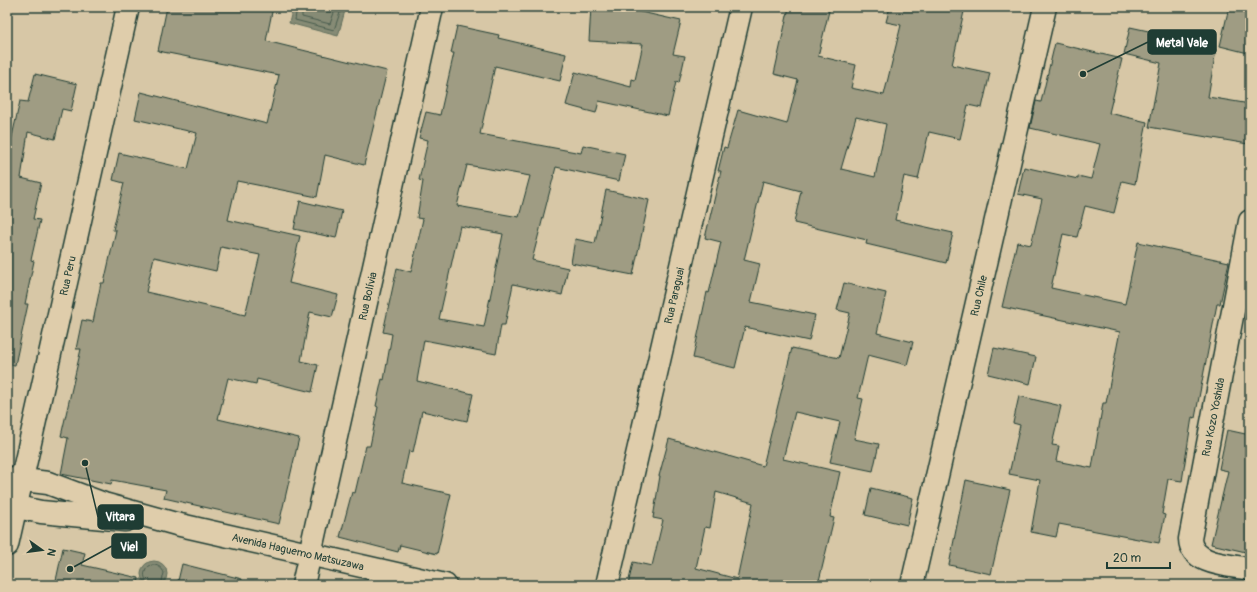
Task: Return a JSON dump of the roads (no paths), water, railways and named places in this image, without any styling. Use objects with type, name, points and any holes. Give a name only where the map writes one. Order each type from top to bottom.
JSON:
[{"type":"street","name":"Rua Peru","points":[[7,545],[15,478],[128,7]]},
{"type":"street","name":"Rua Bolívia","points":[[303,585],[432,7]]},
{"type":"street","name":"Rua Paraguai","points":[[607,585],[741,7]]},
{"type":"street","name":"Rua Chile","points":[[912,585],[1045,7]]},
{"type":"street","name":"Rua Kozo Yoshida","points":[[1250,222],[1190,540],[1192,551],[1201,558],[1250,569]]},
{"type":"street","name":"Avenida Haguemo Matsuzawa","points":[[15,478],[48,483],[104,504],[176,524],[310,556],[444,585]]},
{"type":"street","name":"Avenida Haguemo Matsuzawa","points":[[12,506],[23,498],[34,494],[104,504]]},
{"type":"street","name":"Avenida Haguemo Matsuzawa","points":[[12,506],[41,512],[176,524]]},
{"type":"water","points":[[293,7],[346,7],[338,36],[289,23]]},
{"type":"water","points":[[154,561],[163,565],[167,574],[163,583],[154,587],[145,583],[141,574],[145,565]]},
{"type":"place","name":"Metal Vale","points":[[1083,74]]},
{"type":"place","name":"Vitara","points":[[85,463]]},
{"type":"place","name":"Viel","points":[[70,569]]}]
